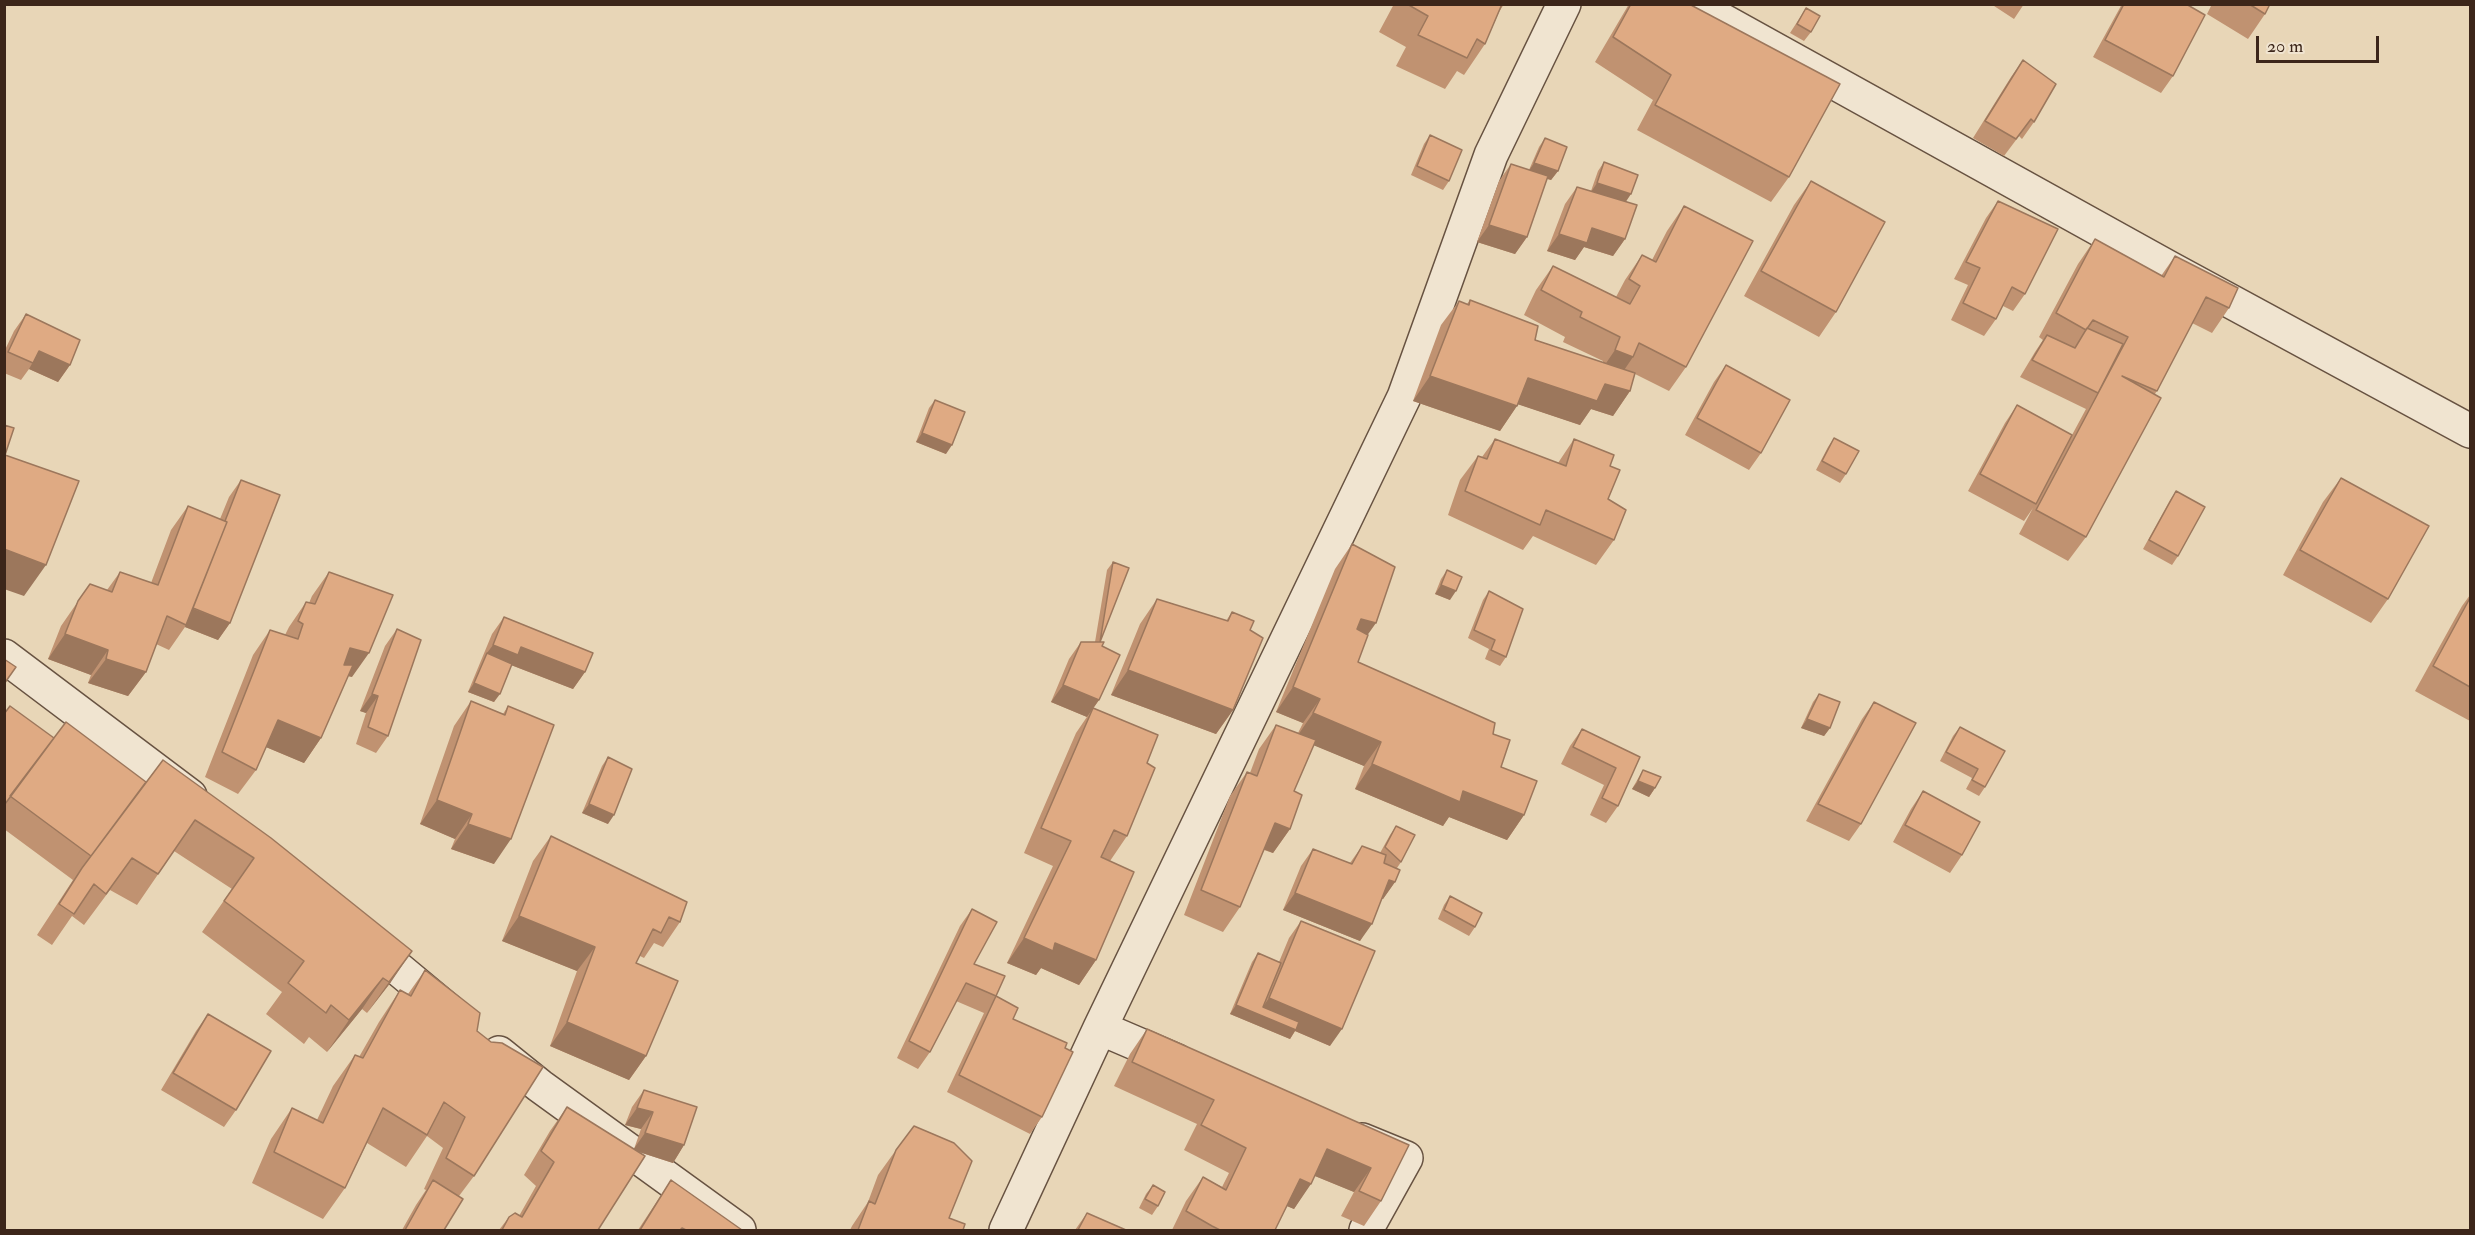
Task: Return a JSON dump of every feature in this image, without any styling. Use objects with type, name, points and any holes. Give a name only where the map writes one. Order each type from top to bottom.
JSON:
[{"type":"street","points":[[1006,1230],[1100,1028],[1404,397],[1491,155],[1564,4]]},
{"type":"street","points":[[1692,4],[2171,269],[2470,431]]},
{"type":"street","points":[[4,656],[211,813]]},
{"type":"street","points":[[339,919],[540,1086],[739,1230]]},
{"type":"street","points":[[1100,1028],[1209,1075]]},
{"type":"street","points":[[1330,1126],[1406,1158],[1366,1230]]},
{"type":"building","points":[[1407,4],[1502,4],[1485,44],[1477,39],[1467,58],[1418,35],[1428,16]]},
{"type":"building","points":[[1631,4],[1689,4],[1840,84],[1789,177],[1655,105],[1671,75],[1613,37]]},
{"type":"building","points":[[2124,4],[2186,4],[2205,15],[2173,76],[2105,40]]},
{"type":"building","points":[[2249,4],[2270,4],[2265,14]]},
{"type":"building","points":[[1806,8],[1820,16],[1811,32],[1797,24]]},
{"type":"building","points":[[2023,60],[2056,84],[2034,122],[2031,119],[2016,139],[1985,121]]},
{"type":"building","points":[[1430,135],[1462,150],[1449,181],[1417,166]]},
{"type":"building","points":[[1545,138],[1567,147],[1558,171],[1534,163]]},
{"type":"building","points":[[1604,162],[1638,175],[1631,194],[1597,183]]},
{"type":"building","points":[[1511,164],[1548,176],[1527,237],[1489,225]]},
{"type":"building","points":[[1811,181],[1885,222],[1836,312],[1761,271]]},
{"type":"building","points":[[1577,187],[1637,205],[1625,239],[1592,228],[1587,243],[1559,234]]},
{"type":"building","points":[[1998,201],[2058,229],[2025,294],[2012,287],[1996,319],[1963,303],[1980,268],[1966,262]]},
{"type":"building","points":[[1684,206],[1753,241],[1686,367],[1639,343],[1633,357],[1615,350],[1620,337],[1580,317],[1582,312],[1541,290],[1553,266],[1630,304],[1640,286],[1629,279],[1642,255],[1656,262]]},
{"type":"building","points":[[2095,239],[2164,277],[2175,256],[2238,288],[2229,308],[2206,297],[2157,391],[2122,376],[2161,398],[2086,537],[2036,510],[2128,337],[2093,320],[2086,330],[2056,313]]},
{"type":"building","points":[[1470,300],[1538,326],[1535,340],[1635,373],[1630,391],[1605,384],[1597,401],[1528,378],[1517,406],[1430,376],[1459,301],[1469,305]]},
{"type":"building","points":[[26,314],[80,340],[70,365],[39,351],[33,363],[8,352]]},
{"type":"building","points":[[2087,328],[2123,344],[2098,393],[2032,360],[2047,335],[2075,348]]},
{"type":"building","points":[[1726,365],[1790,400],[1761,453],[1697,418]]},
{"type":"building","points":[[935,400],[965,412],[952,445],[922,433]]},
{"type":"building","points":[[2017,405],[2072,435],[2036,504],[1980,474]]},
{"type":"building","points":[[4,425],[14,428],[5,455],[79,481],[46,565],[4,549]]},
{"type":"building","points":[[1834,438],[1859,451],[1846,474],[1822,461]]},
{"type":"building","points":[[1495,439],[1566,466],[1574,439],[1614,455],[1610,466],[1620,470],[1608,499],[1626,510],[1614,540],[1546,510],[1540,525],[1465,491],[1478,456],[1487,459]]},
{"type":"building","points":[[2341,478],[2429,526],[2388,599],[2300,550]]},
{"type":"building","points":[[241,480],[280,495],[230,623],[193,608]]},
{"type":"building","points":[[2176,491],[2205,507],[2178,556],[2149,540]]},
{"type":"building","points":[[188,506],[227,522],[186,625],[167,616],[146,672],[106,659],[108,650],[65,634],[78,601],[90,584],[112,592],[120,572],[158,585]]},
{"type":"building","points":[[1352,544],[1395,567],[1376,623],[1361,619],[1357,629],[1368,635],[1358,662],[1495,723],[1493,734],[1510,740],[1501,767],[1537,781],[1524,815],[1463,791],[1460,802],[1372,764],[1381,742],[1313,713],[1320,699],[1293,687]]},
{"type":"building","points":[[1113,562],[1129,568],[1100,642]]},
{"type":"building","points":[[1447,570],[1462,577],[1456,591],[1441,585]]},
{"type":"building","points":[[329,572],[393,595],[369,653],[350,648],[344,665],[353,665],[321,738],[278,720],[256,770],[222,752],[270,630],[298,639],[303,624],[298,621],[306,602],[315,604]]},
{"type":"building","points":[[1489,591],[1523,609],[1506,657],[1491,650],[1495,640],[1474,630]]},
{"type":"building","points":[[2470,598],[2470,687],[2433,666]]},
{"type":"building","points":[[1157,599],[1228,621],[1232,612],[1254,621],[1250,630],[1263,638],[1233,710],[1128,670]]},
{"type":"building","points":[[504,617],[593,653],[585,672],[521,647],[518,655],[493,645]]},
{"type":"building","points":[[397,629],[421,640],[388,736],[368,727],[378,696],[372,694]]},
{"type":"building","points":[[1081,642],[1104,642],[1102,646],[1120,655],[1099,700],[1063,685]]},
{"type":"building","points":[[487,653],[512,664],[500,694],[474,683]]},
{"type":"building","points":[[4,659],[16,667],[4,684]]},
{"type":"building","points":[[1819,694],[1840,702],[1830,728],[1807,719]]},
{"type":"building","points":[[471,701],[505,715],[508,706],[554,725],[511,839],[468,824],[472,814],[437,800]]},
{"type":"building","points":[[1874,702],[1916,723],[1861,824],[1818,804]]},
{"type":"building","points":[[10,706],[54,738],[5,804],[4,714]]},
{"type":"building","points":[[1093,708],[1158,735],[1147,763],[1155,768],[1127,836],[1114,830],[1101,857],[1134,872],[1096,960],[1055,943],[1053,951],[1024,938],[1071,841],[1041,828]]},
{"type":"building","points":[[66,722],[146,782],[91,856],[10,796]]},
{"type":"building","points":[[1276,725],[1316,740],[1294,791],[1302,795],[1290,829],[1275,823],[1240,907],[1201,890],[1247,772],[1257,776]]},
{"type":"building","points":[[1960,727],[2005,751],[1985,787],[1972,780],[1978,769],[1946,752]]},
{"type":"building","points":[[1582,729],[1640,757],[1618,806],[1602,798],[1616,768],[1573,747]]},
{"type":"building","points":[[608,757],[632,769],[614,815],[589,804]]},
{"type":"building","points":[[163,760],[271,838],[412,951],[389,982],[383,978],[349,1020],[331,1005],[326,1013],[288,983],[304,961],[224,901],[254,858],[195,820],[158,874],[132,858],[106,894],[94,884],[74,914],[59,904],[82,868]]},
{"type":"building","points":[[1643,770],[1661,777],[1655,788],[1638,781]]},
{"type":"building","points":[[1923,791],[1980,822],[1962,855],[1905,825]]},
{"type":"building","points":[[1396,826],[1415,835],[1401,862],[1385,847]]},
{"type":"building","points":[[551,836],[687,902],[680,922],[669,917],[661,933],[653,929],[636,963],[678,981],[646,1056],[567,1022],[595,947],[519,916]]},
{"type":"building","points":[[1362,846],[1386,855],[1384,863],[1400,870],[1395,882],[1389,880],[1372,924],[1295,893],[1313,849],[1352,864]]},
{"type":"building","points":[[1450,896],[1482,913],[1475,927],[1444,910]]},
{"type":"building","points":[[972,909],[997,922],[974,964],[1005,976],[996,996],[966,983],[930,1052],[909,1041]]},
{"type":"building","points":[[1301,921],[1375,951],[1342,1029],[1269,998]]},
{"type":"building","points":[[1258,953],[1281,963],[1263,1007],[1299,1022],[1296,1030],[1236,1005]]},
{"type":"building","points":[[425,970],[480,1013],[477,1031],[491,1042],[502,1043],[543,1067],[474,1176],[446,1158],[465,1117],[444,1102],[427,1135],[383,1108],[345,1188],[274,1152],[292,1108],[323,1123],[355,1055],[363,1058],[400,990],[411,996]]},
{"type":"building","points":[[996,996],[1018,1008],[1013,1019],[1067,1043],[1065,1048],[1073,1052],[1042,1117],[959,1075]]},
{"type":"building","points":[[208,1014],[271,1051],[236,1110],[173,1073]]},
{"type":"building","points":[[1147,1029],[1409,1145],[1381,1201],[1359,1191],[1371,1168],[1327,1149],[1311,1184],[1300,1179],[1275,1230],[1220,1230],[1186,1211],[1203,1177],[1226,1190],[1246,1148],[1201,1125],[1214,1100],[1132,1062]]},
{"type":"building","points":[[644,1090],[697,1107],[684,1145],[645,1133],[653,1112],[637,1108]]},
{"type":"building","points":[[567,1107],[645,1156],[598,1230],[502,1230],[509,1217],[515,1213],[522,1217],[554,1162],[541,1151]]},
{"type":"building","points":[[914,1126],[954,1143],[972,1161],[949,1218],[965,1224],[963,1230],[858,1230],[869,1201],[875,1204],[896,1150]]},
{"type":"building","points":[[433,1180],[463,1199],[444,1230],[405,1230]]},
{"type":"building","points":[[671,1180],[742,1230],[686,1230],[682,1228],[680,1230],[640,1230]]},
{"type":"building","points":[[1153,1185],[1165,1192],[1158,1206],[1145,1199]]},
{"type":"building","points":[[1087,1213],[1126,1230],[1078,1230]]}]
